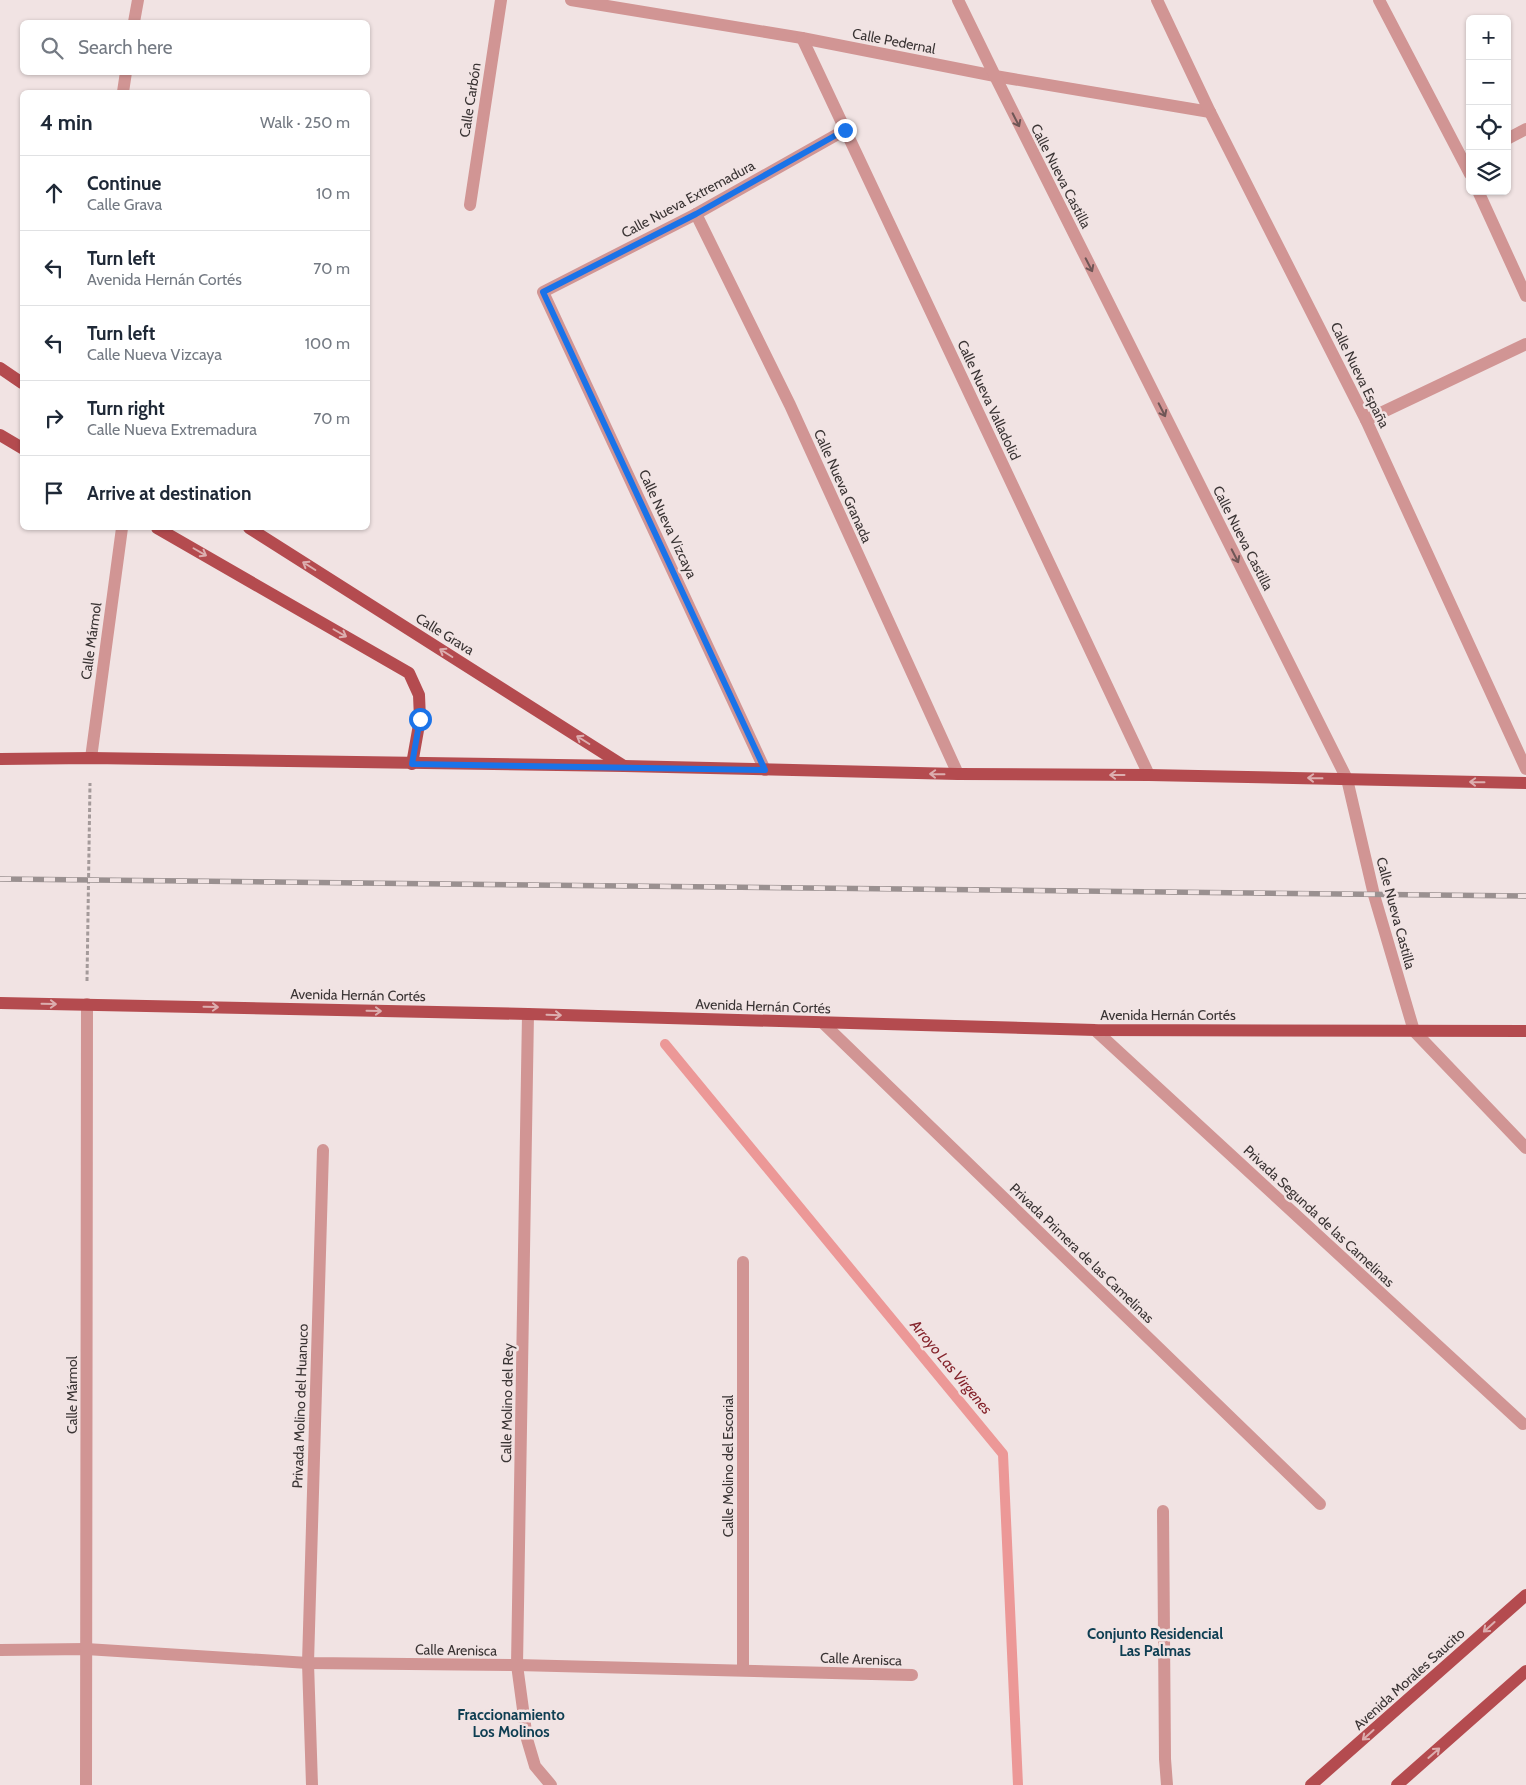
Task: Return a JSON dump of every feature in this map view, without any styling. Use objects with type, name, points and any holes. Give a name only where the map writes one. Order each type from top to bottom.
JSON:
[{"type":"main road","points":[[0,368],[20,382]]},
{"type":"main road","points":[[0,434],[20,447]]},
{"type":"main road","points":[[160,530],[409,672],[420,695],[420,719],[412,764]]},
{"type":"main road","name":"Calle Grava","points":[[252,530],[624,766]]},
{"type":"main road","points":[[0,759],[91,758],[624,766],[1526,784]]},
{"type":"main road","name":"Avenida Hernán Cortés","points":[[0,1003],[528,1014],[1096,1030],[1526,1032]]},
{"type":"main road","name":"Avenida Morales Saucito","points":[[1312,1785],[1526,1595]]},
{"type":"main road","points":[[1397,1785],[1526,1672]]},
{"type":"street","points":[[134,20],[138,0]]},
{"type":"street","name":"Calle Carbón","points":[[470,205],[501,0]]},
{"type":"street","name":"Calle Pedernal","points":[[571,0],[802,38],[994,76],[1210,112]]},
{"type":"street","name":"Calle Nueva Castilla","points":[[958,0],[994,76],[1347,779],[1374,895],[1414,1031]]},
{"type":"street","name":"Calle Nueva España","points":[[1157,0],[1210,112],[1366,420],[1526,769]]},
{"type":"street","points":[[1379,0],[1466,162]]},
{"type":"street","name":"Calle Nueva Valladolid","points":[[802,38],[1149,775]]},
{"type":"street","points":[[123,90],[126,75]]},
{"type":"street","points":[[1511,137],[1526,129]]},
{"type":"street","name":"Calle Nueva Extremadura","points":[[543,292],[696,214],[845,130]]},
{"type":"street","points":[[1480,195],[1526,296]]},
{"type":"street","name":"Calle Nueva Granada","points":[[696,214],[790,405],[958,774]]},
{"type":"street","name":"Calle Nueva Vizcaya","points":[[543,292],[765,770]]},
{"type":"street","points":[[1366,420],[1526,344]]},
{"type":"street","name":"Calle Mármol","points":[[91,758],[122,530]]},
{"type":"street","name":"Calle Mármol","points":[[86,1785],[87,1004]]},
{"type":"street","name":"Calle Molino del Rey","points":[[528,1014],[517,1665],[527,1739],[535,1766],[551,1785]]},
{"type":"street","name":"Privada Primera de las Camelinas","points":[[823,1023],[1320,1504]]},
{"type":"street","name":"Privada Segunda de las Camelinas","points":[[1096,1030],[1523,1424]]},
{"type":"street","points":[[1414,1031],[1526,1148]]},
{"type":"street","name":"Privada Molino del Huanuco","points":[[312,1785],[308,1663],[322,1150]]},
{"type":"street","name":"Calle Molino del Escorial","points":[[742,1670],[743,1262]]},
{"type":"street","points":[[1164,1511],[1165,1759],[1167,1785]]},
{"type":"street","name":"Calle Arenisca","points":[[0,1650],[86,1649],[308,1663],[517,1665],[912,1675]]},
{"type":"path","points":[[87,1004],[91,758]]},
{"type":"waterway","name":"Arroyo Las Virgenes","points":[[665,1044],[1003,1454],[1018,1785]]},
{"type":"railway","points":[[0,879],[1526,896]]},
{"type":"district","name":"Conjunto Residencial Las Palmas","points":[[1155,1642]]},
{"type":"district","name":"Fraccionamiento Los Molinos","points":[[511,1724]]},
{"type":"route","points":[[420,719],[412,764],[624,766],[765,770],[543,292],[696,214],[845,130]]}]
